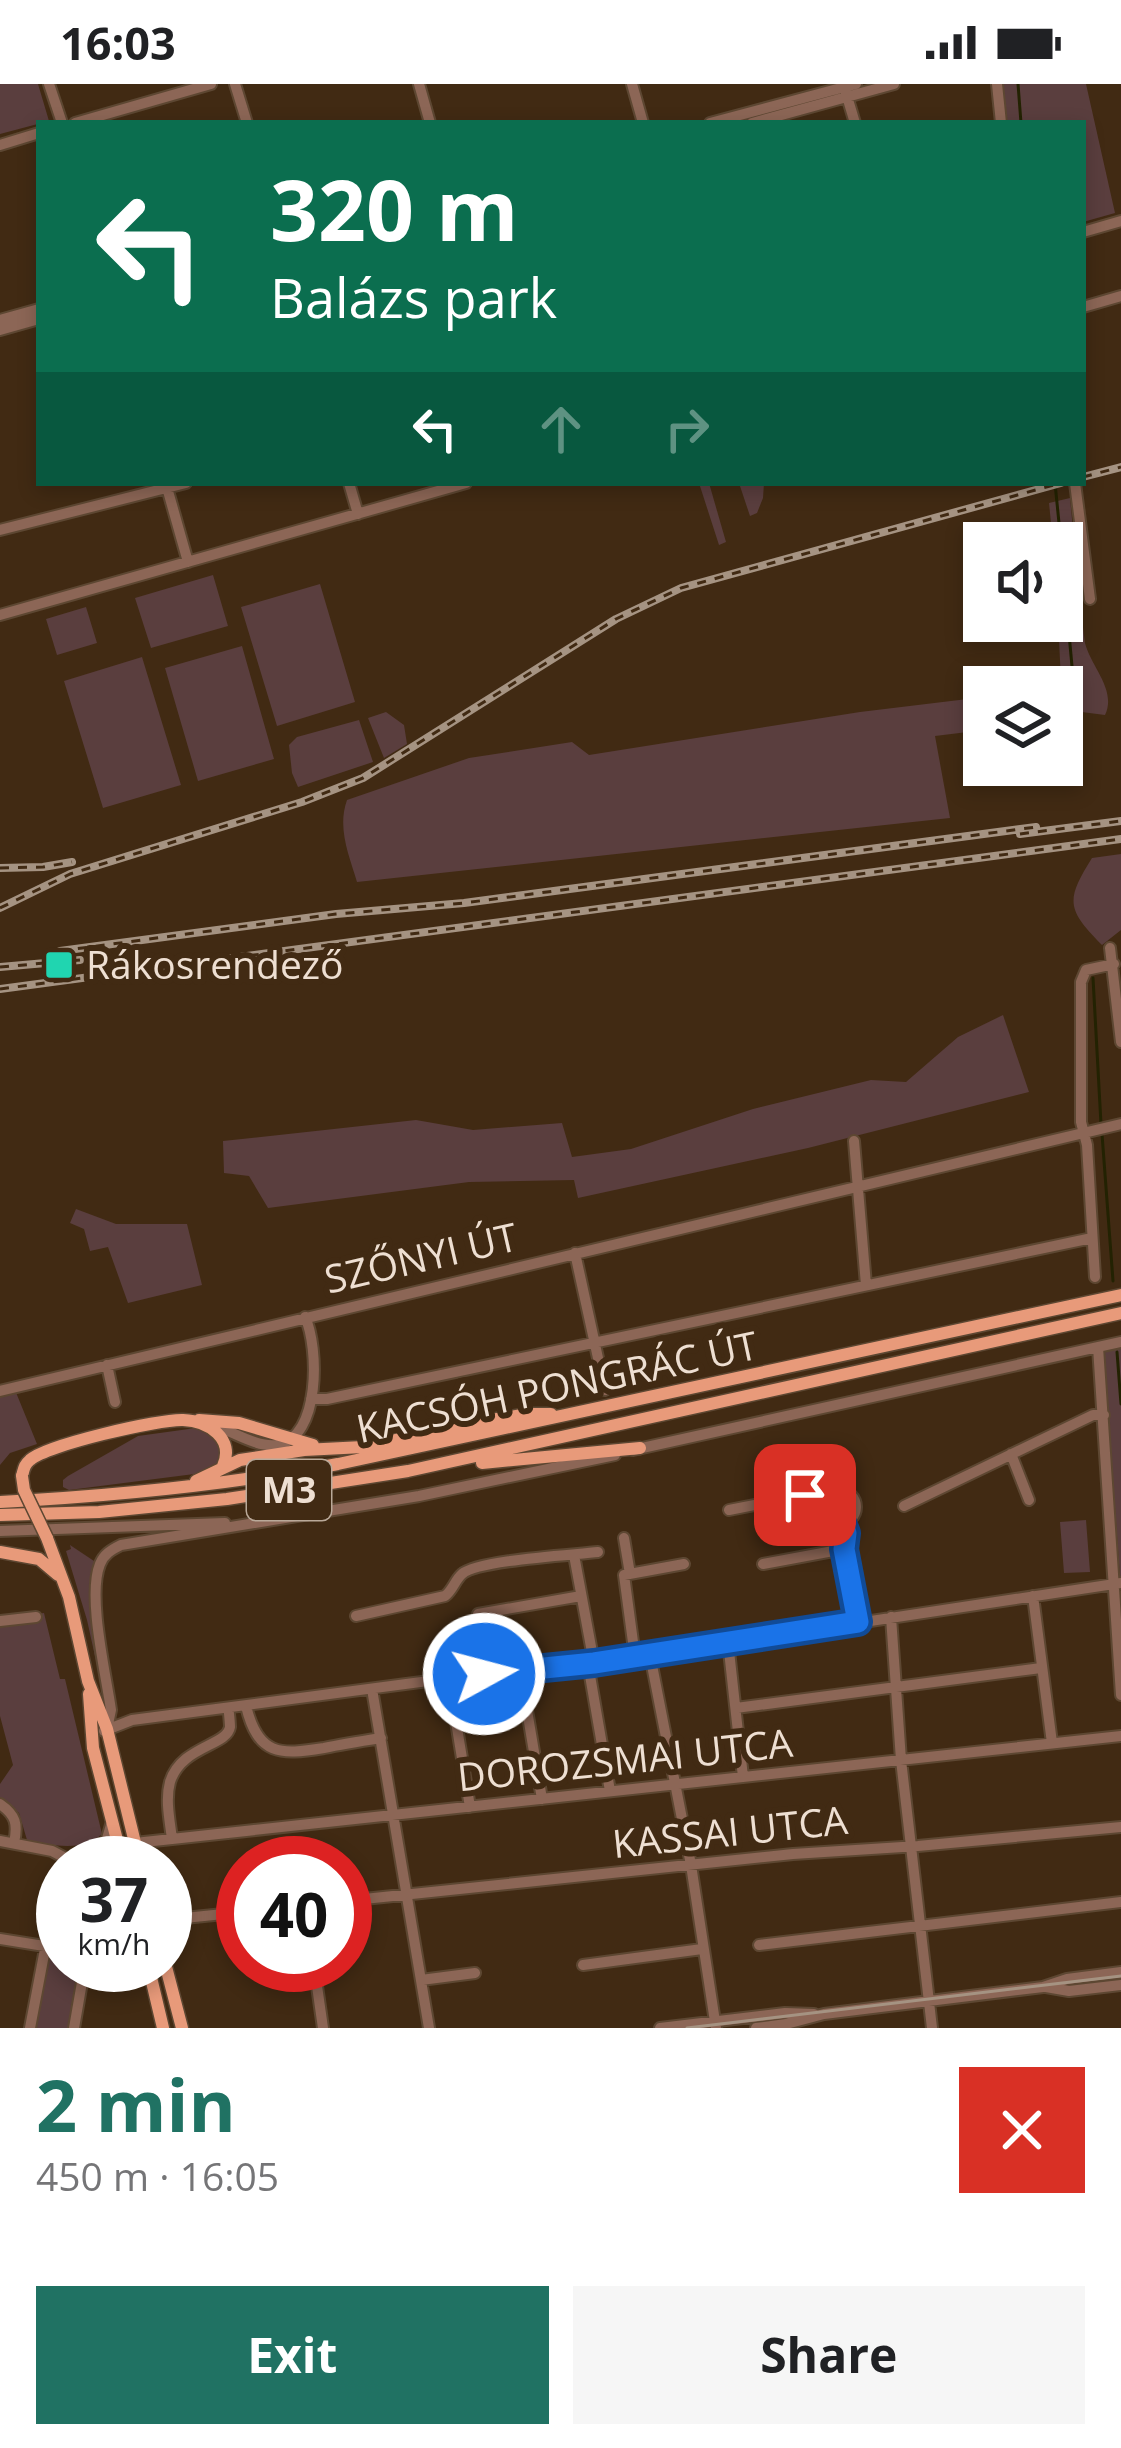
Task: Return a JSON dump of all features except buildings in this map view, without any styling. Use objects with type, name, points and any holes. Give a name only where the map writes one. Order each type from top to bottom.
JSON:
[{"type":"main road","name":"KACSÓH PONGRÁC ÚT","points":[[0,1502],[266,1478],[1121,1295]]},
{"type":"main road","name":"KACSÓH PONGRÁC ÚT","points":[[0,1515],[99,1512],[227,1499],[445,1464],[1121,1313]]},
{"type":"main road","points":[[179,1487],[240,1460],[363,1447],[528,1414],[576,1414]]},
{"type":"main road","points":[[133,1836],[67,1591],[24,1490],[22,1476],[29,1460],[141,1426],[190,1421],[226,1420],[326,1448]]},
{"type":"main road","points":[[190,1421],[214,1430],[225,1441],[224,1466]]},
{"type":"main road","points":[[445,1464],[640,1448]]},
{"type":"main road","points":[[3,1552],[31,1549],[48,1539]]},
{"type":"main road","points":[[3,1552],[44,1562],[67,1591]]},
{"type":"main road","points":[[88,1681],[93,1748],[115,1836]]},
{"type":"main road","points":[[155,1992],[164,2028]]},
{"type":"main road","points":[[173,1992],[182,2028]]},
{"type":"street","points":[[49,84],[61,120]]},
{"type":"street","points":[[85,120],[211,84]]},
{"type":"street","points":[[236,84],[246,120]]},
{"type":"street","points":[[419,84],[429,120]]},
{"type":"street","points":[[632,84],[642,120]]},
{"type":"street","points":[[722,120],[848,88],[894,84]]},
{"type":"street","points":[[997,84],[1001,120]]},
{"type":"street","points":[[760,120],[848,88]]},
{"type":"street","points":[[848,88],[853,120]]},
{"type":"street","points":[[0,145],[36,135]]},
{"type":"street","points":[[1086,231],[1121,221]]},
{"type":"street","points":[[1086,306],[1121,296]]},
{"type":"street","points":[[0,320],[36,310]]},
{"type":"street","points":[[0,330],[36,320]]},
{"type":"street","points":[[0,530],[166,486],[188,562]]},
{"type":"street","points":[[350,486],[358,514]]},
{"type":"street","points":[[0,615],[456,486]]},
{"type":"street","points":[[1075,486],[1090,599]]},
{"type":"street","points":[[1110,948],[1121,1042]]},
{"type":"street","points":[[1095,1277],[1090,1132],[1081,1122],[1081,982],[1086,970],[1114,964]]},
{"type":"street","name":"SZŐNYI ÚT","points":[[0,1391],[1117,1125]]},
{"type":"street","points":[[854,1141],[866,1285]]},
{"type":"street","points":[[272,1432],[296,1424],[311,1401],[1092,1238]]},
{"type":"street","points":[[575,1253],[604,1390]]},
{"type":"street","points":[[190,1421],[269,1445],[291,1440],[305,1422],[311,1401],[314,1370],[305,1317]]},
{"type":"street","name":"KACSÓH PONGRÁC ÚT","points":[[107,1729],[111,1710],[95,1586],[106,1554],[121,1545],[419,1496],[1121,1342]]},
{"type":"street","points":[[1098,1346],[1121,1695]]},
{"type":"street","points":[[107,1365],[115,1402]]},
{"type":"street","points":[[904,1506],[1093,1414],[1104,1414]]},
{"type":"street","points":[[305,1422],[308,1439],[326,1448]]},
{"type":"street","points":[[1011,1454],[1029,1500]]},
{"type":"street","points":[[729,1510],[805,1495],[824,1499],[838,1490],[853,1496],[855,1513],[842,1523],[831,1522],[824,1514],[824,1499]]},
{"type":"street","name":"KACSÓH PONGRÁC ÚT","points":[[0,1531],[278,1520]]},
{"type":"street","points":[[842,1523],[858,1622]]},
{"type":"street","points":[[624,1538],[630,1574]]},
{"type":"street","points":[[763,1564],[844,1549]]},
{"type":"street","points":[[356,1616],[445,1597],[461,1575],[473,1568],[598,1552]]},
{"type":"street","points":[[574,1555],[610,1792]]},
{"type":"street","points":[[635,1657],[624,1574],[684,1564]]},
{"type":"street","points":[[93,1748],[107,1729],[132,1720],[591,1664],[1117,1584]]},
{"type":"street","points":[[478,1614],[581,1596]]},
{"type":"street","points":[[1033,1596],[1052,1743]]},
{"type":"street","points":[[0,1621],[36,1617]]},
{"type":"street","points":[[891,1617],[901,1760],[932,2028]]},
{"type":"street","points":[[728,1642],[743,1777]]},
{"type":"street","points":[[650,1654],[691,1865],[715,2025]]},
{"type":"street","points":[[736,1708],[1041,1668]]},
{"type":"street","points":[[520,1670],[542,1799]]},
{"type":"street","points":[[449,1679],[470,1808]]},
{"type":"street","points":[[372,1689],[430,2028]]},
{"type":"street","points":[[172,1836],[168,1795],[176,1769],[193,1752],[227,1735],[246,1706]]},
{"type":"street","points":[[246,1706],[250,1725],[265,1744],[282,1753],[380,1738]]},
{"type":"street","points":[[229,1708],[230,1726]]},
{"type":"street","name":"DOROZSMAI UTCA","points":[[192,1837],[1121,1736]]},
{"type":"street","points":[[0,1804],[16,1822],[14,1843]]},
{"type":"street","points":[[110,1836],[111,1821]]},
{"type":"street","name":"KASSAI UTCA","points":[[372,1898],[1121,1827]]},
{"type":"street","points":[[0,1841],[36,1852]]},
{"type":"street","points":[[759,1945],[1121,1902]]},
{"type":"street","points":[[0,1939],[36,1944]]},
{"type":"street","points":[[583,1965],[702,1949]]},
{"type":"street","points":[[756,2028],[1121,1972]]},
{"type":"street","points":[[422,1980],[476,1973]]},
{"type":"street","points":[[1043,1987],[1069,1990],[1121,1985]]},
{"type":"street","points":[[31,2028],[38,1992]]},
{"type":"street","points":[[74,2028],[80,1992]]},
{"type":"street","points":[[318,1992],[323,2028]]},
{"type":"street","points":[[660,2028],[796,2012],[824,2014]]},
{"type":"shaded area","points":[[0,84],[38,84],[49,120],[0,134]]},
{"type":"shaded area","points":[[1001,84],[1086,84],[1115,213],[1086,221],[1086,120],[1005,120]]},
{"type":"shaded area","points":[[700,486],[710,486],[726,542],[719,545]]},
{"type":"shaded area","points":[[740,486],[764,486],[757,513],[750,516]]},
{"type":"shaded area","points":[[1070,498],[1072,522],[1051,522],[1049,503]]},
{"type":"shaded area","points":[[213,575],[228,626],[151,648],[135,598]]},
{"type":"shaded area","points":[[320,584],[355,702],[277,726],[241,607]]},
{"type":"shaded area","points":[[86,607],[97,643],[57,655],[46,619]]},
{"type":"shaded area","points":[[1083,624],[1088,652],[1106,688],[1105,715],[1083,712],[1083,666],[1060,666],[1059,642],[1083,642]]},
{"type":"shaded area","points":[[242,646],[274,759],[198,781],[165,668]]},
{"type":"shaded area","points":[[142,657],[181,785],[103,808],[64,681]]},
{"type":"shaded area","points":[[963,700],[963,733],[935,736],[950,818],[357,882],[345,841],[347,800],[469,758],[572,742],[589,755]]},
{"type":"shaded area","points":[[386,712],[404,725],[407,744],[384,758],[368,718]]},
{"type":"shaded area","points":[[359,720],[373,762],[298,787],[289,745],[297,737]]},
{"type":"shaded area","points":[[1121,854],[1121,930],[1102,945],[1076,913],[1074,895],[1092,858]]},
{"type":"shaded area","points":[[1003,1015],[1029,1092],[808,1148],[578,1198],[574,1180],[469,1182],[268,1208],[249,1176],[224,1173],[223,1141],[416,1120],[473,1130],[562,1123],[572,1157],[631,1149],[753,1109],[871,1080],[906,1082],[958,1037]]},
{"type":"shaded area","points":[[76,1209],[116,1224],[187,1224],[202,1285],[128,1303],[108,1247],[90,1251],[84,1229],[70,1223]]},
{"type":"shaded area","points":[[1121,1337],[1121,1591],[1103,1341]]},
{"type":"shaded area","points":[[15,1390],[37,1444],[10,1453],[0,1465],[0,1394]]},
{"type":"shaded area","points":[[196,1428],[221,1441],[222,1464],[210,1472],[63,1487],[68,1476],[138,1436]]},
{"type":"shaded area","points":[[839,1493],[849,1497],[853,1507],[849,1517],[839,1521],[829,1517],[825,1507],[829,1497]]},
{"type":"shaded area","points":[[1086,1520],[1090,1572],[1064,1573],[1060,1522]]},
{"type":"shaded area","points":[[70,1545],[94,1561],[90,1588],[106,1706],[66,1551]]},
{"type":"shaded area","points":[[44,1613],[60,1679],[65,1679],[99,1836],[27,1840],[19,1813],[0,1797],[0,1784],[13,1765],[0,1716],[0,1619]]},
{"type":"shaded area","points":[[40,1992],[77,1992],[72,2028],[34,2028]]},
{"type":"waterway","points":[[1018,84],[1021,120]]},
{"type":"waterway","points":[[1055,486],[1059,522]]},
{"type":"waterway","points":[[1070,642],[1072,666]]},
{"type":"waterway","points":[[1093,978],[1101,1124]]},
{"type":"waterway","points":[[1102,1134],[1113,1281]]},
{"type":"waterway","points":[[1117,1352],[1121,1404]]},
{"type":"tram line","points":[[687,2028],[1121,1976]]},
{"type":"railway","points":[[1086,476],[1121,467]]},
{"type":"railway","points":[[0,908],[70,874],[302,802],[363,778],[616,619],[681,588],[1050,486]]},
{"type":"railway","points":[[1020,834],[1121,821]]},
{"type":"railway","points":[[60,951],[1036,827]]},
{"type":"railway","points":[[0,989],[1121,839]]},
{"type":"railway","points":[[0,868],[72,862]]},
{"type":"railway","points":[[0,967],[80,960]]},
{"type":"place","name":"Rákosrendező","points":[[59,965]]},
{"type":"route","points":[[484,1674],[594,1663],[858,1622],[842,1523],[831,1522],[824,1514],[824,1499],[805,1495]]}]
